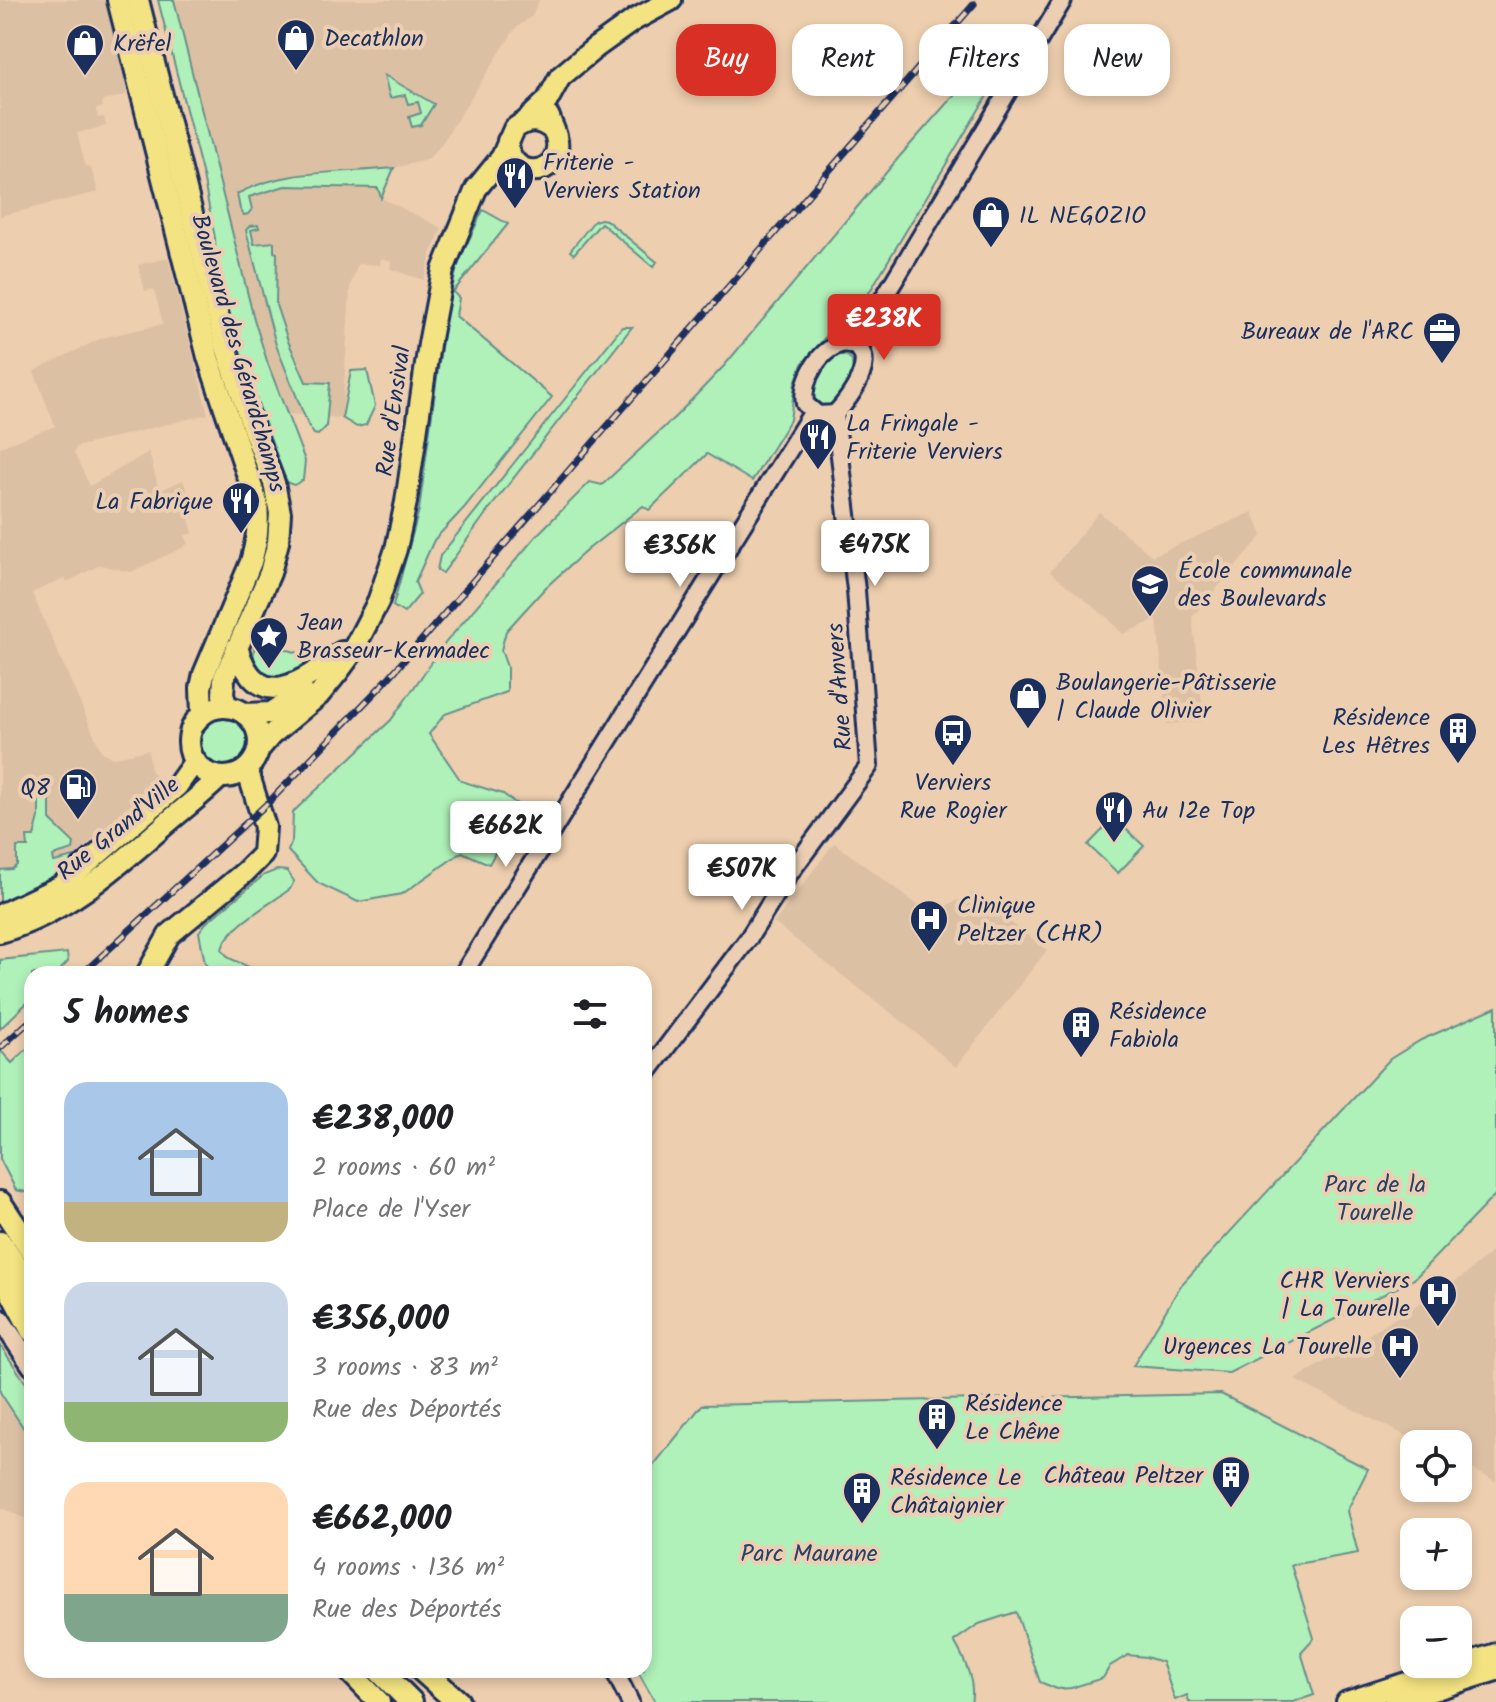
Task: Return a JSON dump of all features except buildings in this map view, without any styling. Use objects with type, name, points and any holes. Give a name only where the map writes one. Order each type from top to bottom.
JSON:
[{"type":"highway","points":[[0,1203],[24,1239]]},
{"type":"highway","points":[[0,1243],[24,1278]]},
{"type":"highway","points":[[0,1270],[24,1315]]},
{"type":"highway","points":[[390,1678],[414,1702]]},
{"type":"highway","points":[[415,1678],[440,1702]]},
{"type":"highway","points":[[431,1678],[458,1702]]},
{"type":"main road","name":"Boulevard des Gérardchamps","points":[[118,0],[208,357],[257,503],[257,543],[204,674],[202,715]]},
{"type":"main road","name":"Boulevard des Gérardchamps","points":[[138,0],[225,344],[278,502],[280,528],[273,562],[224,678],[223,695],[236,710]]},
{"type":"main road","points":[[547,101],[558,145],[552,161],[540,169],[528,170],[510,159],[508,141],[514,129],[547,101],[560,77],[595,48],[634,20],[671,0]]},
{"type":"main road","points":[[525,122],[540,122],[553,130]]},
{"type":"main road","name":"Rue d'Ensival","points":[[259,749],[319,695],[351,654],[386,580],[400,533],[443,270],[484,177],[502,157],[508,141]]},
{"type":"main road","name":"Rue d'Ensival","points":[[474,197],[497,177],[528,170]]},
{"type":"main road","name":"Rue d'Ensival","points":[[236,710],[265,714],[279,709],[314,683],[362,632]]},
{"type":"main road","points":[[237,647],[243,667],[253,679],[274,688],[301,681],[342,652]]},
{"type":"main road","points":[[215,708],[236,710],[257,729],[259,749],[247,769],[232,777],[208,774],[195,761],[189,739],[193,726],[202,715],[215,708]]},
{"type":"main road","name":"Rue Grand'Ville","points":[[0,915],[49,892],[71,877],[177,786],[195,761]]},
{"type":"main road","points":[[152,966],[169,935],[263,854],[265,827],[247,769]]},
{"type":"main road","name":"Rue Grand'Ville","points":[[0,932],[52,911],[103,879],[220,777]]},
{"type":"main road","points":[[0,1319],[24,1354]]},
{"type":"main road","points":[[1347,1702],[1496,1654]]},
{"type":"main road","points":[[1395,1702],[1496,1670]]},
{"type":"main road","points":[[356,1678],[379,1702]]},
{"type":"street","points":[[856,344],[1063,0]]},
{"type":"street","points":[[837,344],[856,344],[864,357],[862,375],[847,401],[835,414],[812,413],[805,404],[804,387],[820,359],[826,350],[837,344]]},
{"type":"street","points":[[468,966],[812,413]]},
{"type":"street","name":"Rue d'Anvers","points":[[652,1066],[748,939],[789,874],[869,766],[856,590],[835,414]]},
{"type":"street","points":[[618,1678],[630,1702]]},
{"type":"shaded area","points":[[0,0],[105,0],[127,86],[126,95],[102,101],[103,107],[96,109],[98,118],[104,117],[106,126],[77,133],[85,165],[91,168],[98,192],[0,216]]},
{"type":"shaded area","points":[[174,0],[539,0],[532,16],[515,29],[440,146],[427,160],[394,168],[381,198],[442,228],[424,280],[390,269],[391,261],[384,259],[381,259],[380,265],[358,264],[350,287],[342,418],[287,414],[254,319]]},
{"type":"shaded area","points":[[168,258],[208,414],[76,447],[74,453],[90,486],[149,452],[159,491],[183,480],[193,508],[187,512],[193,533],[185,535],[188,543],[184,547],[131,572],[100,565],[67,582],[65,578],[32,593],[101,751],[112,758],[148,750],[151,771],[160,782],[159,786],[136,800],[74,857],[0,881],[0,447],[55,426],[34,371],[102,338],[163,324],[154,289],[145,291],[138,265]]},
{"type":"shaded area","name":"École communale des Boulevards","points":[[1099,512],[1152,556],[1253,512],[1262,536],[1192,617],[1204,721],[1167,724],[1157,619],[1123,634],[1050,572]]},
{"type":"shaded area","name":"Clinique Peltzer (CHR)","points":[[834,843],[930,914],[972,893],[1047,950],[956,1067],[903,1022],[774,923]]},
{"type":"shaded area","name":"CHR Verviers | La Tourelle","points":[[1496,1248],[1496,1481],[1472,1469],[1472,1430],[1400,1430],[1400,1433],[1295,1380],[1465,1275]]},
{"type":"shaded area","points":[[0,1392],[24,1429],[24,1518],[0,1507]]},
{"type":"green space","points":[[158,0],[174,0],[254,319],[305,461],[303,480],[294,485],[288,483],[284,476],[242,359],[216,265],[215,238],[203,176]]},
{"type":"green space","points":[[384,75],[434,104],[421,125],[412,127],[409,117],[421,113],[418,102],[408,104],[405,95],[390,98]]},
{"type":"green space","points":[[953,96],[987,96],[852,321],[828,334],[802,364],[795,383],[790,420],[752,481],[707,454],[649,510],[643,506],[587,550],[545,588],[506,631],[501,650],[507,667],[507,692],[445,714],[429,734],[461,781],[503,794],[521,807],[489,864],[462,852],[402,894],[358,902],[318,883],[288,851],[292,841],[293,812],[391,720],[446,642],[538,534],[590,482],[602,485],[724,366]]},
{"type":"green space","points":[[394,168],[381,198],[378,188],[285,186],[249,197],[252,209],[248,214],[244,215],[240,209],[237,194],[274,180]]},
{"type":"green space","points":[[483,210],[508,224],[453,292],[459,298],[456,316],[552,397],[464,508],[434,540],[415,582],[420,594],[404,613],[393,606],[419,510],[444,325],[458,263]]},
{"type":"green space","points":[[601,219],[657,262],[653,267],[601,223],[574,254],[570,251],[594,221]]},
{"type":"green space","points":[[258,225],[259,228],[251,230],[254,244],[274,242],[274,252],[277,253],[276,305],[306,382],[330,383],[326,427],[318,435],[308,425],[276,345],[246,230]]},
{"type":"green space","points":[[622,327],[632,327],[443,573],[437,570],[440,556]]},
{"type":"green space","points":[[839,354],[848,356],[852,361],[853,373],[835,403],[821,407],[812,400],[815,387],[824,367]]},
{"type":"green space","points":[[367,370],[375,406],[366,425],[357,427],[342,418],[351,371]]},
{"type":"green space","points":[[257,640],[314,658],[290,676],[270,677],[255,663]]},
{"type":"green space","points":[[224,719],[240,726],[247,742],[240,758],[224,765],[208,758],[201,742],[208,726]]},
{"type":"green space","points":[[50,793],[50,820],[74,843],[73,850],[53,856],[54,862],[74,857],[72,867],[0,906],[0,870],[12,869],[17,865],[17,847],[28,847],[27,837],[34,837],[39,817],[39,795]]},
{"type":"green space","points":[[1114,818],[1144,846],[1118,873],[1088,845]]},
{"type":"green space","points":[[277,870],[287,871],[294,881],[290,889],[250,916],[225,942],[222,950],[229,958],[246,966],[207,966],[199,932],[264,875]]},
{"type":"green space","points":[[67,953],[68,962],[64,966],[24,966],[24,1006],[0,1029],[0,960]]},
{"type":"green space","name":"Parc de la Tourelle","points":[[1496,1007],[1496,1194],[1414,1279],[1229,1373],[1133,1366],[1181,1285],[1390,1059],[1421,1040]]},
{"type":"green space","points":[[0,1050],[12,1063],[24,1052],[24,1192],[16,1190],[0,1159]]},
{"type":"green space","points":[[0,1345],[24,1380],[24,1429],[0,1392]]},
{"type":"green space","name":"Parc Maurane","points":[[1221,1394],[1368,1469],[1347,1511],[1358,1553],[1291,1565],[1314,1638],[1301,1652],[1314,1695],[1293,1702],[1189,1702],[1187,1695],[1175,1700],[1162,1662],[1128,1655],[1110,1666],[1103,1678],[1057,1689],[1040,1682],[1016,1612],[979,1624],[954,1641],[970,1678],[971,1702],[655,1702],[642,1678],[652,1678],[652,1467],[702,1405]]},
{"type":"railway","points":[[91,966],[271,800],[386,681],[974,4]]},
{"type":"railway","points":[[0,1048],[24,1026]]},
{"type":"place","name":"Decathlon","points":[[296,72]]},
{"type":"place","name":"Krëfel","points":[[85,77]]},
{"type":"place","name":"Friterie - Verviers Station","points":[[515,210]]},
{"type":"place","name":"IL NEGOZIO","points":[[991,249]]},
{"type":"place","name":"Bureaux de l'ARC","points":[[1442,365]]},
{"type":"place","name":"La Fringale - Friterie Verviers","points":[[818,471]]},
{"type":"place","name":"La Fabrique","points":[[241,535]]},
{"type":"place","name":"École communale des Boulevards","points":[[1150,618]]},
{"type":"place","name":"Jean Brasseur-Kermadec","points":[[269,670]]},
{"type":"place","name":"Boulangerie-Pâtisserie | Claude Olivier","points":[[1028,730]]},
{"type":"place","name":"Résidence Les Hêtres","points":[[1458,765]]},
{"type":"place","name":"Verviers Rue Rogier","points":[[953,767]]},
{"type":"place","name":"Q8","points":[[78,821]]},
{"type":"place","name":"Au 12e Top","points":[[1114,844]]},
{"type":"place","name":"Clinique Peltzer (CHR)","points":[[929,953]]},
{"type":"place","name":"Résidence Fabiola","points":[[1081,1059]]},
{"type":"place","name":"CHR Verviers | La Tourelle","points":[[1438,1328]]},
{"type":"place","name":"Urgences La Tourelle","points":[[1400,1380]]},
{"type":"place","name":"Résidence Le Chêne","points":[[937,1451]]},
{"type":"place","name":"Château Peltzer","points":[[1231,1509]]},
{"type":"place","name":"Résidence Le Châtaignier","points":[[862,1525]]}]
